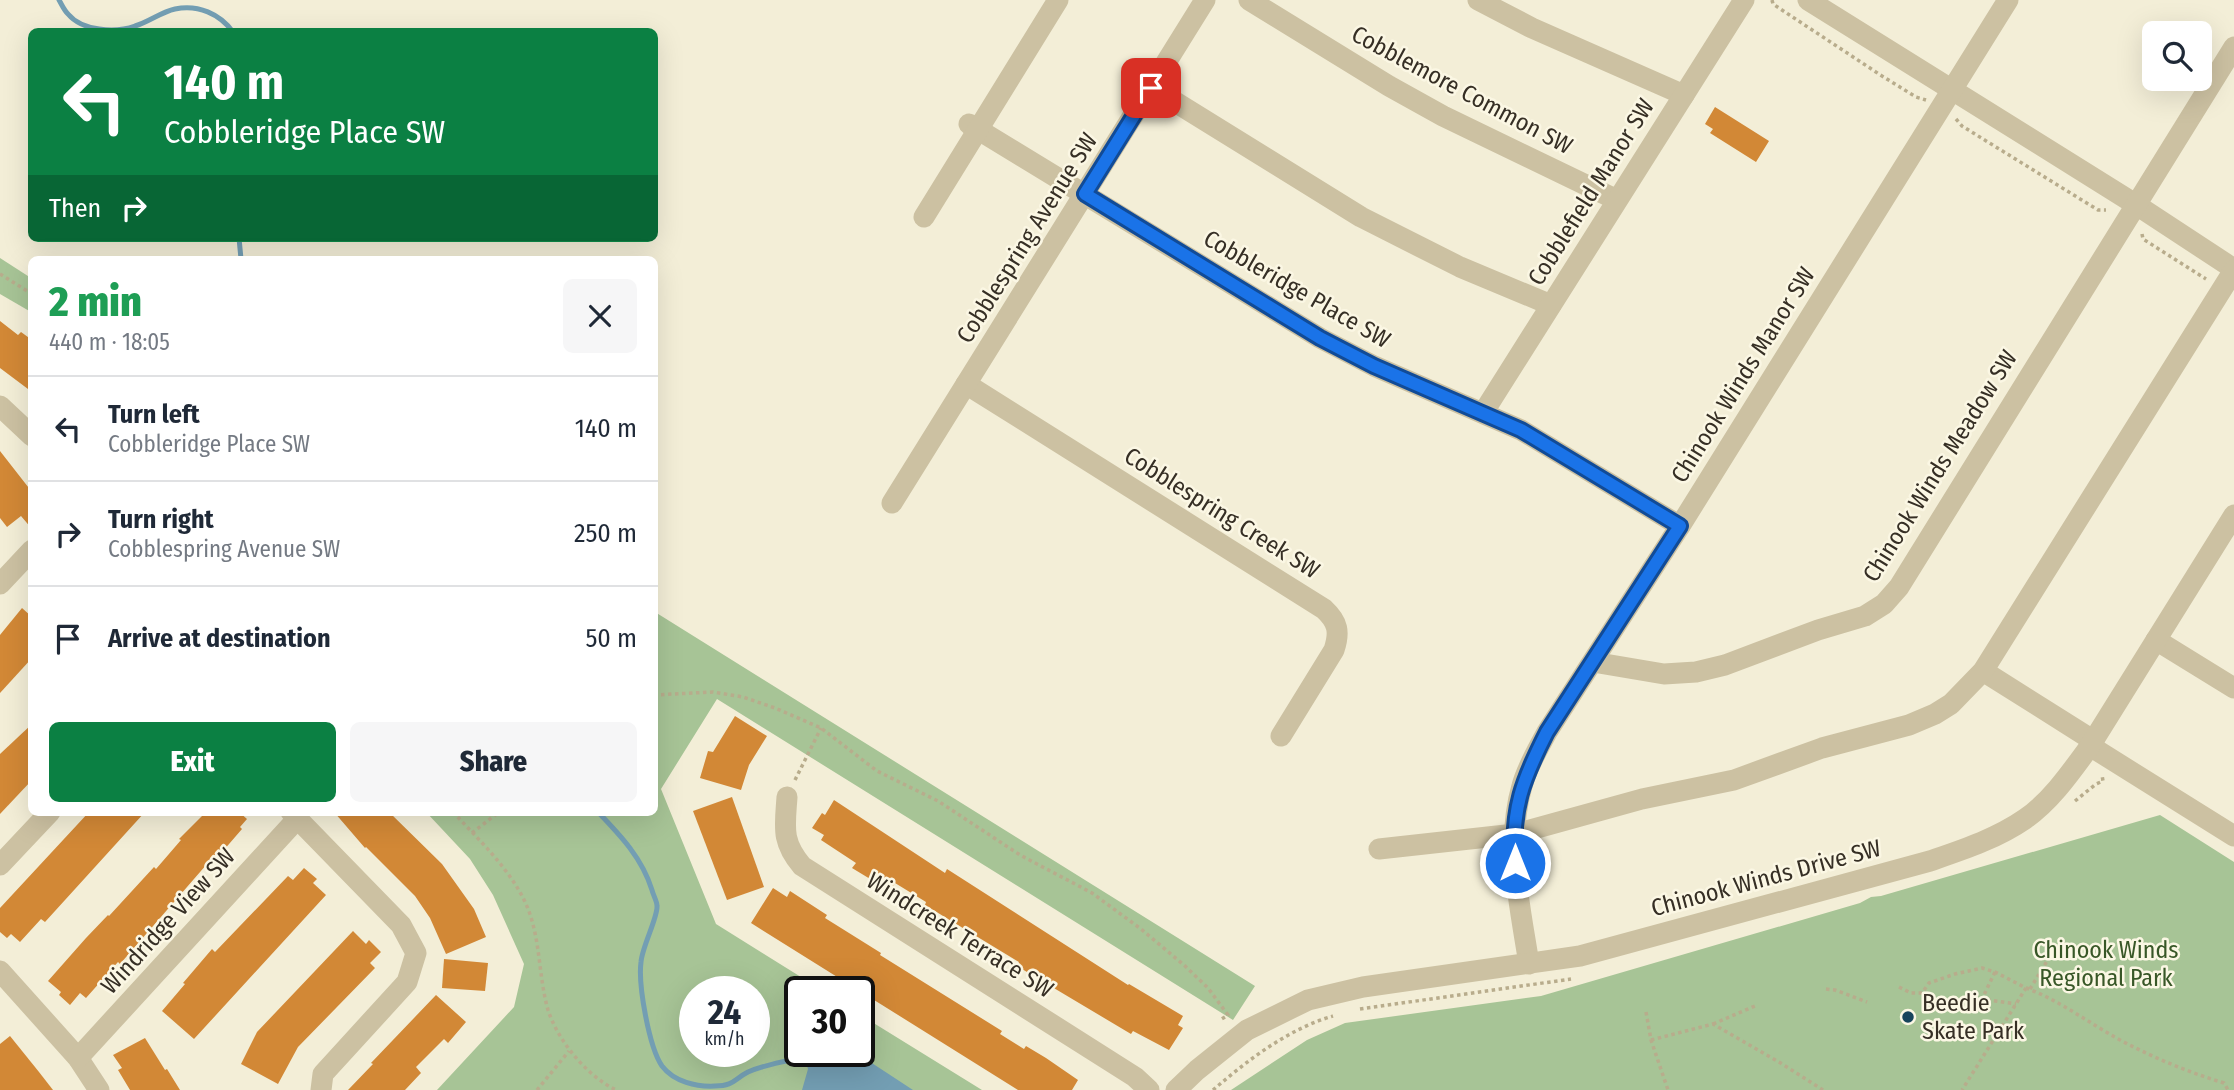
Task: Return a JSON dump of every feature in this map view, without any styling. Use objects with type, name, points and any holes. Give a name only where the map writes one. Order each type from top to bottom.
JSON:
[{"type":"street","points":[[924,217],[973,126],[1058,0]]},
{"type":"street","name":"Cobblespring Avenue SW","points":[[892,503],[1205,0]]},
{"type":"street","name":"Cobblemore Common SW","points":[[1249,0],[1434,111],[1618,200]]},
{"type":"street","points":[[1478,0],[1532,28],[1684,95]]},
{"type":"street","name":"Cobblefield Manor SW","points":[[1483,413],[1744,0]]},
{"type":"street","points":[[1379,849],[1515,834],[1642,799],[1734,780],[1822,748],[1909,725],[1951,704],[1983,671],[2234,270],[2135,204],[1808,0]]},
{"type":"street","name":"Chinook Winds Manor SW","points":[[1529,964],[1516,880],[1516,816],[1522,784],[1547,732],[1680,526],[2008,0]]},
{"type":"street","name":"Chinook Winds Meadow SW","points":[[1593,662],[1664,674],[1696,672],[1725,665],[1818,630],[1865,616],[1884,604],[1899,587],[2234,47]]},
{"type":"street","points":[[1151,88],[1361,217],[1460,267],[1551,305]]},
{"type":"street","name":"Cobbleridge Place SW","points":[[973,126],[1320,338],[1374,366],[1521,430],[1680,526]]},
{"type":"street","name":"Cobblespring Creek SW","points":[[966,384],[1324,609],[1334,618],[1338,639],[1334,650],[1281,736]]},
{"type":"street","points":[[0,406],[28,432]]},
{"type":"street","name":"Chinook Winds Drive SW","points":[[1177,1090],[1197,1070],[1247,1030],[1308,1000],[1363,986],[1580,956],[1930,861],[1973,846],[2026,818],[2066,779],[2092,744],[2234,515]]},
{"type":"street","points":[[0,584],[28,554]]},
{"type":"street","points":[[2156,640],[2234,688]]},
{"type":"street","points":[[1983,671],[2234,835]]},
{"type":"street","name":"Windcreek Terrace SW","points":[[787,797],[785,831],[791,853],[802,866],[1135,1077],[1149,1090]]},
{"type":"street","points":[[0,865],[46,816]]},
{"type":"street","points":[[294,816],[401,925],[416,953],[407,982],[353,1038],[323,1074],[321,1090]]},
{"type":"street","name":"Windridge View SW","points":[[78,1058],[294,816]]},
{"type":"street","points":[[0,971],[78,1058],[99,1090]]},
{"type":"path","points":[[1772,0],[1773,4],[1882,76],[1920,97]]},
{"type":"path","points":[[1959,121],[1962,126],[2098,210],[2104,209]]},
{"type":"path","points":[[2142,233],[2143,239],[2221,289]]},
{"type":"path","points":[[0,274],[28,292]]},
{"type":"path","points":[[658,695],[713,692],[743,697],[821,728],[877,771],[938,801],[1020,855],[1071,880],[1126,917],[1208,988],[1228,1015],[1220,1020]]},
{"type":"path","points":[[787,797],[821,728]]},
{"type":"path","points":[[456,816],[517,887],[527,905],[538,944],[548,1011],[569,1051],[582,1065],[616,1090]]},
{"type":"path","points":[[471,833],[494,816]]},
{"type":"path","points":[[1962,1090],[2016,1004],[2047,961]]},
{"type":"path","points":[[1899,988],[1911,993],[1922,993],[1929,983],[1982,968],[2028,988],[2176,1068],[2224,1083],[2228,1090]]},
{"type":"path","points":[[1994,972],[1982,999],[2016,1004]]},
{"type":"path","points":[[1826,989],[1867,1002]]},
{"type":"path","points":[[1651,1040],[1713,1024],[1755,1006]]},
{"type":"path","points":[[1646,1012],[1651,1040],[1668,1090]]},
{"type":"path","points":[[1713,1024],[1769,1055],[1823,1090]]},
{"type":"path","points":[[537,1090],[569,1051]]},
{"type":"green space","points":[[0,258],[28,276],[28,310],[0,294]]},
{"type":"green space","points":[[658,614],[1255,986],[1233,1020],[717,699],[661,789],[716,924],[799,976],[784,976],[784,1067],[875,1067],[875,1024],[982,1090],[437,1090],[514,1007],[524,964],[493,895],[470,859],[430,816],[658,816]]},
{"type":"green space","name":"Chinook Winds Regional Park","points":[[2160,815],[2234,862],[2234,1090],[1231,1090],[1307,1040],[1345,1023],[1541,996],[1860,903],[1871,897]]},
{"type":"water","points":[[875,1065],[913,1090],[802,1090],[808,1069]]},
{"type":"building","points":[[1715,107],[1769,141],[1756,162],[1710,133],[1713,129],[1705,124]]},
{"type":"building","points":[[0,321],[18,335],[21,332],[28,337],[28,389],[0,368]]},
{"type":"building","points":[[0,451],[28,487],[28,524],[21,516],[7,527],[0,518]]},
{"type":"building","points":[[22,608],[28,613],[28,662],[0,693],[0,635]]},
{"type":"building","points":[[735,716],[767,736],[749,765],[741,790],[700,778],[708,751],[713,752]]},
{"type":"building","points":[[28,728],[28,784],[0,814],[0,754]]},
{"type":"building","points":[[732,797],[764,887],[727,900],[693,811]]},
{"type":"building","points":[[834,800],[945,873],[947,869],[1128,985],[1183,1016],[1178,1025],[1183,1028],[1169,1050],[1133,1031],[1131,1034],[1017,966],[1019,962],[925,905],[926,902],[895,883],[890,891],[852,868],[856,863],[821,840],[824,835],[812,828],[822,813],[825,815]]},
{"type":"building","points":[[85,816],[141,816],[45,922],[41,919],[20,942],[11,934],[7,938],[0,932],[0,908]]},
{"type":"building","points":[[202,816],[244,816],[247,819],[240,827],[242,829],[210,866],[207,864],[120,964],[118,962],[86,998],[80,993],[70,1005],[59,995],[61,992],[48,981],[154,867],[156,869],[181,840],[179,839]]},
{"type":"building","points":[[337,816],[393,816],[442,864],[474,909],[486,937],[446,954],[430,918],[415,896],[365,848]]},
{"type":"building","points":[[304,868],[317,879],[313,883],[326,895],[194,1039],[162,1011],[212,949],[215,952],[288,876],[293,880]]},
{"type":"building","points":[[773,888],[787,897],[790,891],[827,915],[825,918],[881,953],[880,955],[1002,1031],[1000,1034],[1024,1049],[1026,1046],[1078,1080],[1072,1090],[1018,1090],[875,1001],[875,976],[836,976],[751,923]]},
{"type":"building","points":[[353,931],[366,944],[369,940],[381,952],[370,963],[375,968],[298,1047],[278,1084],[241,1064],[257,1032]]},
{"type":"building","points":[[444,959],[488,963],[485,991],[442,988]]},
{"type":"building","points":[[436,995],[466,1022],[448,1043],[444,1039],[416,1067],[421,1073],[405,1090],[348,1090],[373,1064],[371,1063]]},
{"type":"building","points":[[10,1036],[53,1090],[0,1090],[0,1044]]},
{"type":"building","points":[[145,1038],[180,1090],[130,1090],[118,1070],[122,1068],[113,1055]]},
{"type":"waterway","points":[[59,0],[74,20],[94,28]]},
{"type":"waterway","points":[[127,28],[170,10],[184,8],[200,9],[215,15],[230,28]]},
{"type":"waterway","points":[[239,242],[241,256]]},
{"type":"waterway","points":[[602,816],[637,858],[648,878],[656,902],[657,911],[642,956],[641,972],[649,1031],[662,1066],[673,1076],[686,1082],[701,1086],[721,1086],[748,1072],[784,1062]]},
{"type":"place","name":"Beedie Skate Park","points":[[1908,1017]]},
{"type":"route","points":[[1151,88],[1085,194],[1320,338],[1374,366],[1502,420],[1680,526],[1547,732],[1535,755],[1522,784],[1516,816],[1515,863]]}]
